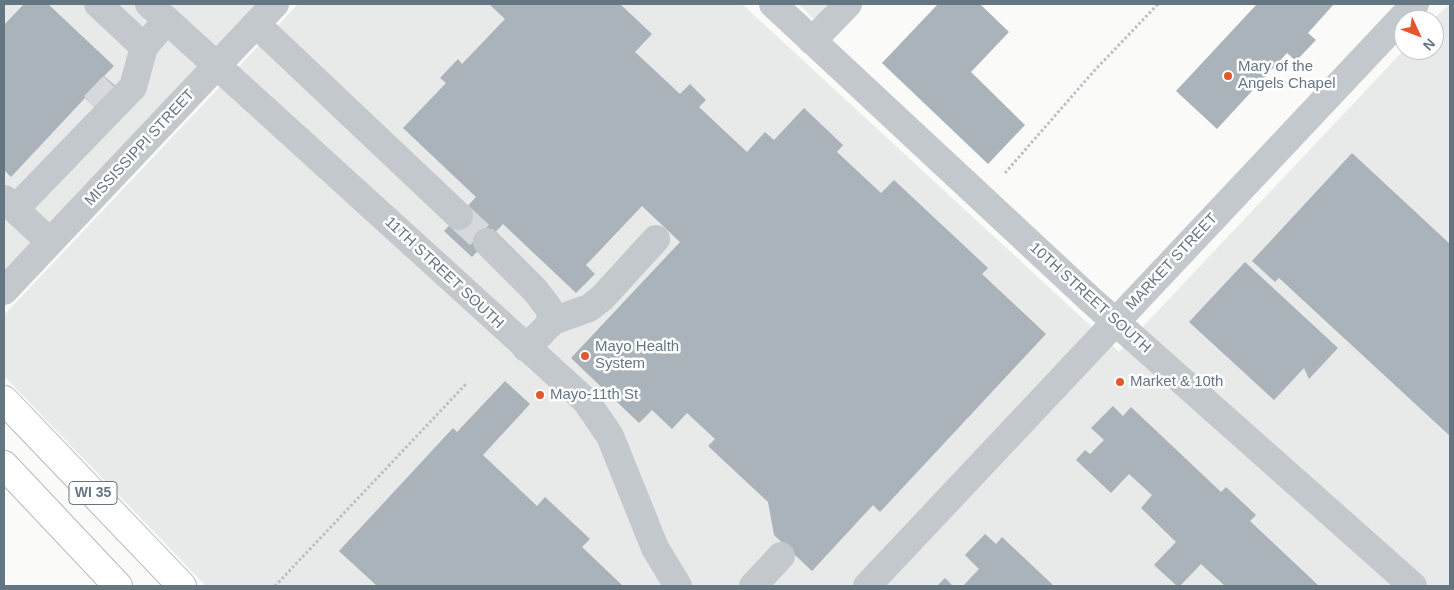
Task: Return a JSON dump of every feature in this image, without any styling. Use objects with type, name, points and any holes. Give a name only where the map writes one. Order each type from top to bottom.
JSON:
[{"type":"main road","name":"WI 35","points":[[4,400],[182,586]]},
{"type":"main road","name":"WI 35","points":[[4,465],[118,586]]},
{"type":"street","points":[[98,4],[141,58]]},
{"type":"street","name":"MISSISSIPPI STREET","points":[[4,291],[275,4]]},
{"type":"street","name":"10TH STREET SOUTH","points":[[772,4],[1115,322],[1413,586]]},
{"type":"street","points":[[812,41],[848,4]]},
{"type":"street","name":"MARKET STREET","points":[[867,586],[1415,4]]},
{"type":"street","points":[[50,242],[9,204],[75,147],[133,87],[141,58],[158,12]]},
{"type":"street","name":"11TH STREET SOUTH","points":[[158,12],[586,401],[610,436],[655,548],[678,586]]},
{"type":"street","points":[[256,24],[459,216]]},
{"type":"street","points":[[114,85],[141,58]]},
{"type":"street","points":[[75,147],[71,131],[94,106]]},
{"type":"street","points":[[526,348],[553,321],[589,308],[602,298],[656,239]]},
{"type":"street","points":[[487,242],[535,290],[548,307],[553,321]]},
{"type":"street","points":[[752,586],[781,556]]},
{"type":"path","points":[[1005,173],[1094,71],[1158,4]]},
{"type":"path","points":[[275,586],[466,384]]},
{"type":"shaded area","points":[[4,4],[275,4],[4,291]]},
{"type":"shaded area","points":[[298,4],[742,4],[1119,352],[1395,60],[1444,60],[1443,10],[1450,4],[1450,586],[206,586],[4,376],[4,315]]},
{"type":"shaded area","points":[[798,4],[828,4],[814,19]]},
{"type":"building","points":[[24,4],[48,4],[114,66],[104,76],[120,90],[100,112],[85,98],[11,177],[4,170],[4,25]]},
{"type":"building","points":[[489,4],[620,4],[652,34],[635,52],[680,94],[690,84],[706,100],[699,107],[747,152],[765,132],[774,140],[804,108],[843,145],[837,152],[881,193],[894,180],[988,268],[982,274],[1046,334],[880,512],[873,505],[812,571],[774,535],[768,502],[708,446],[715,439],[687,413],[672,429],[652,410],[639,423],[571,358],[680,242],[642,206],[586,265],[595,274],[576,293],[503,224],[472,257],[444,231],[476,197],[403,128],[446,83],[440,78],[458,59],[462,64],[505,19]]},
{"type":"building","points":[[938,4],[980,4],[1009,32],[971,72],[1025,125],[988,164],[882,63]]},
{"type":"building","name":"Mary of the Angels Chapel","points":[[1257,4],[1334,4],[1308,33],[1316,40],[1296,61],[1287,53],[1217,129],[1176,91]]},
{"type":"building","points":[[1352,153],[1450,244],[1450,436],[1279,278],[1275,282],[1252,261]]},
{"type":"building","points":[[1245,262],[1338,348],[1309,379],[1304,368],[1274,400],[1189,322]]},
{"type":"building","points":[[505,381],[530,404],[483,455],[537,506],[545,497],[590,539],[582,547],[623,586],[377,586],[339,551],[453,428],[457,432]]},
{"type":"building","points":[[1113,406],[1123,416],[1131,407],[1221,492],[1226,487],[1256,515],[1250,521],[1319,586],[1225,586],[1201,564],[1180,586],[1177,586],[1154,565],[1176,542],[1141,508],[1152,495],[1129,474],[1111,493],[1076,460],[1085,450],[1090,454],[1104,440],[1091,428]]},
{"type":"building","points":[[985,534],[996,544],[1002,537],[1054,586],[963,586],[979,569],[965,555]]},
{"type":"building","points":[[945,578],[953,586],[937,586]]},
{"type":"tunnel","points":[[94,106],[114,85]]},
{"type":"tunnel","points":[[459,216],[487,242]]},
{"type":"place","name":"Mary of the Angels Chapel","points":[[1228,76]]},
{"type":"place","name":"Mayo Health System","points":[[585,356]]},
{"type":"place","name":"Market & 10th","points":[[1120,382]]},
{"type":"place","name":"Mayo-11th St","points":[[540,395]]}]
